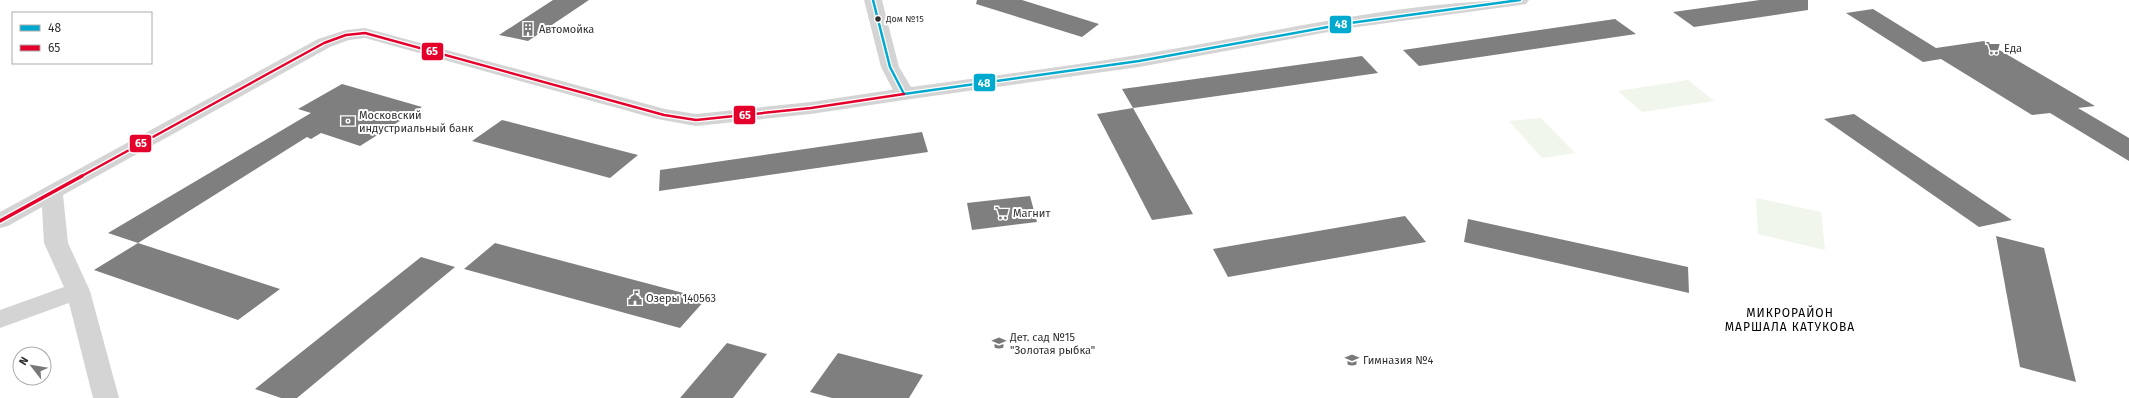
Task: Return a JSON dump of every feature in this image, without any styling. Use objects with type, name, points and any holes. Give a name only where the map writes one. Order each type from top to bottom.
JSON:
[{"type":"street","points":[[873,0],[890,67],[904,94]]},
{"type":"street","points":[[0,221],[52,194],[324,43],[346,34],[365,33],[580,93],[664,115],[696,120],[811,108],[1139,61],[1350,23],[1520,0]]},
{"type":"street","points":[[52,194],[56,243],[78,291],[106,398]]},
{"type":"street","points":[[0,319],[78,291]]},
{"type":"shaded area","points":[[1688,80],[1714,101],[1642,112],[1618,91]]},
{"type":"shaded area","points":[[1541,118],[1575,153],[1542,158],[1509,121]]},
{"type":"shaded area","points":[[1756,198],[1821,212],[1825,250],[1758,234]]},
{"type":"building","points":[[553,0],[589,0],[528,41],[499,35]]},
{"type":"building","points":[[977,0],[1022,0],[1099,24],[1082,37],[976,4]]},
{"type":"building","points":[[1760,0],[1808,0],[1808,10],[1694,27],[1673,12]]},
{"type":"building","points":[[1873,9],[1936,48],[1984,41],[2095,106],[2078,108],[2129,138],[2129,161],[2050,113],[2032,115],[1941,59],[1923,62],[1846,13]]},
{"type":"building","points":[[1615,19],[1636,34],[1419,66],[1403,50]]},
{"type":"building","points":[[1362,56],[1378,73],[1133,108],[1122,89]]},
{"type":"building","points":[[342,84],[422,107],[360,146],[321,133],[311,139],[307,137],[138,243],[108,233],[311,113],[298,109]]},
{"type":"building","points":[[1133,108],[1193,214],[1152,220],[1097,114]]},
{"type":"building","points":[[1854,114],[2012,220],[1979,227],[1824,119]]},
{"type":"building","points":[[502,120],[638,155],[610,178],[472,141]]},
{"type":"building","points":[[922,132],[928,152],[659,191],[660,170]]},
{"type":"building","name":"Магнит","points":[[1030,196],[1037,222],[972,230],[967,203]]},
{"type":"building","points":[[1405,216],[1426,242],[1228,277],[1213,249]]},
{"type":"building","points":[[1468,219],[1688,267],[1689,293],[1464,242]]},
{"type":"building","points":[[1996,236],[2044,248],[2076,382],[2020,367]]},
{"type":"building","points":[[138,243],[280,289],[238,320],[94,270]]},
{"type":"building","points":[[495,243],[706,299],[680,328],[464,269]]},
{"type":"building","points":[[421,257],[455,267],[297,398],[281,398],[255,389]]},
{"type":"building","points":[[727,343],[767,354],[733,398],[680,398]]},
{"type":"building","points":[[838,353],[923,375],[909,398],[832,398],[810,392]]},
{"type":"transit line","name":"48","points":[[873,0],[890,67],[904,94],[1139,61],[1350,23],[1520,0]]},
{"type":"transit line","name":"65","points":[[0,221],[324,43],[346,35],[365,33],[664,115],[696,120],[811,108],[904,94]]},
{"type":"place","name":"Дом №15","points":[[878,19]]},
{"type":"place","name":"Автомойка","points":[[528,29]]},
{"type":"place","name":"Еда","points":[[1993,48]]},
{"type":"place","name":"Московский индустриальный банк","points":[[348,121]]},
{"type":"place","name":"Магнит","points":[[1002,213]]},
{"type":"place","name":"Озеры 140563","points":[[635,298]]},
{"type":"place","name":"Дет. сад №15 \"Золотая рыбка\"","points":[[999,343]]},
{"type":"place","name":"Гимназия №4","points":[[1352,360]]},
{"type":"district","name":"МИКРОРАЙОН МАРШАЛА КАТУКОВА","points":[[1790,320]]}]
